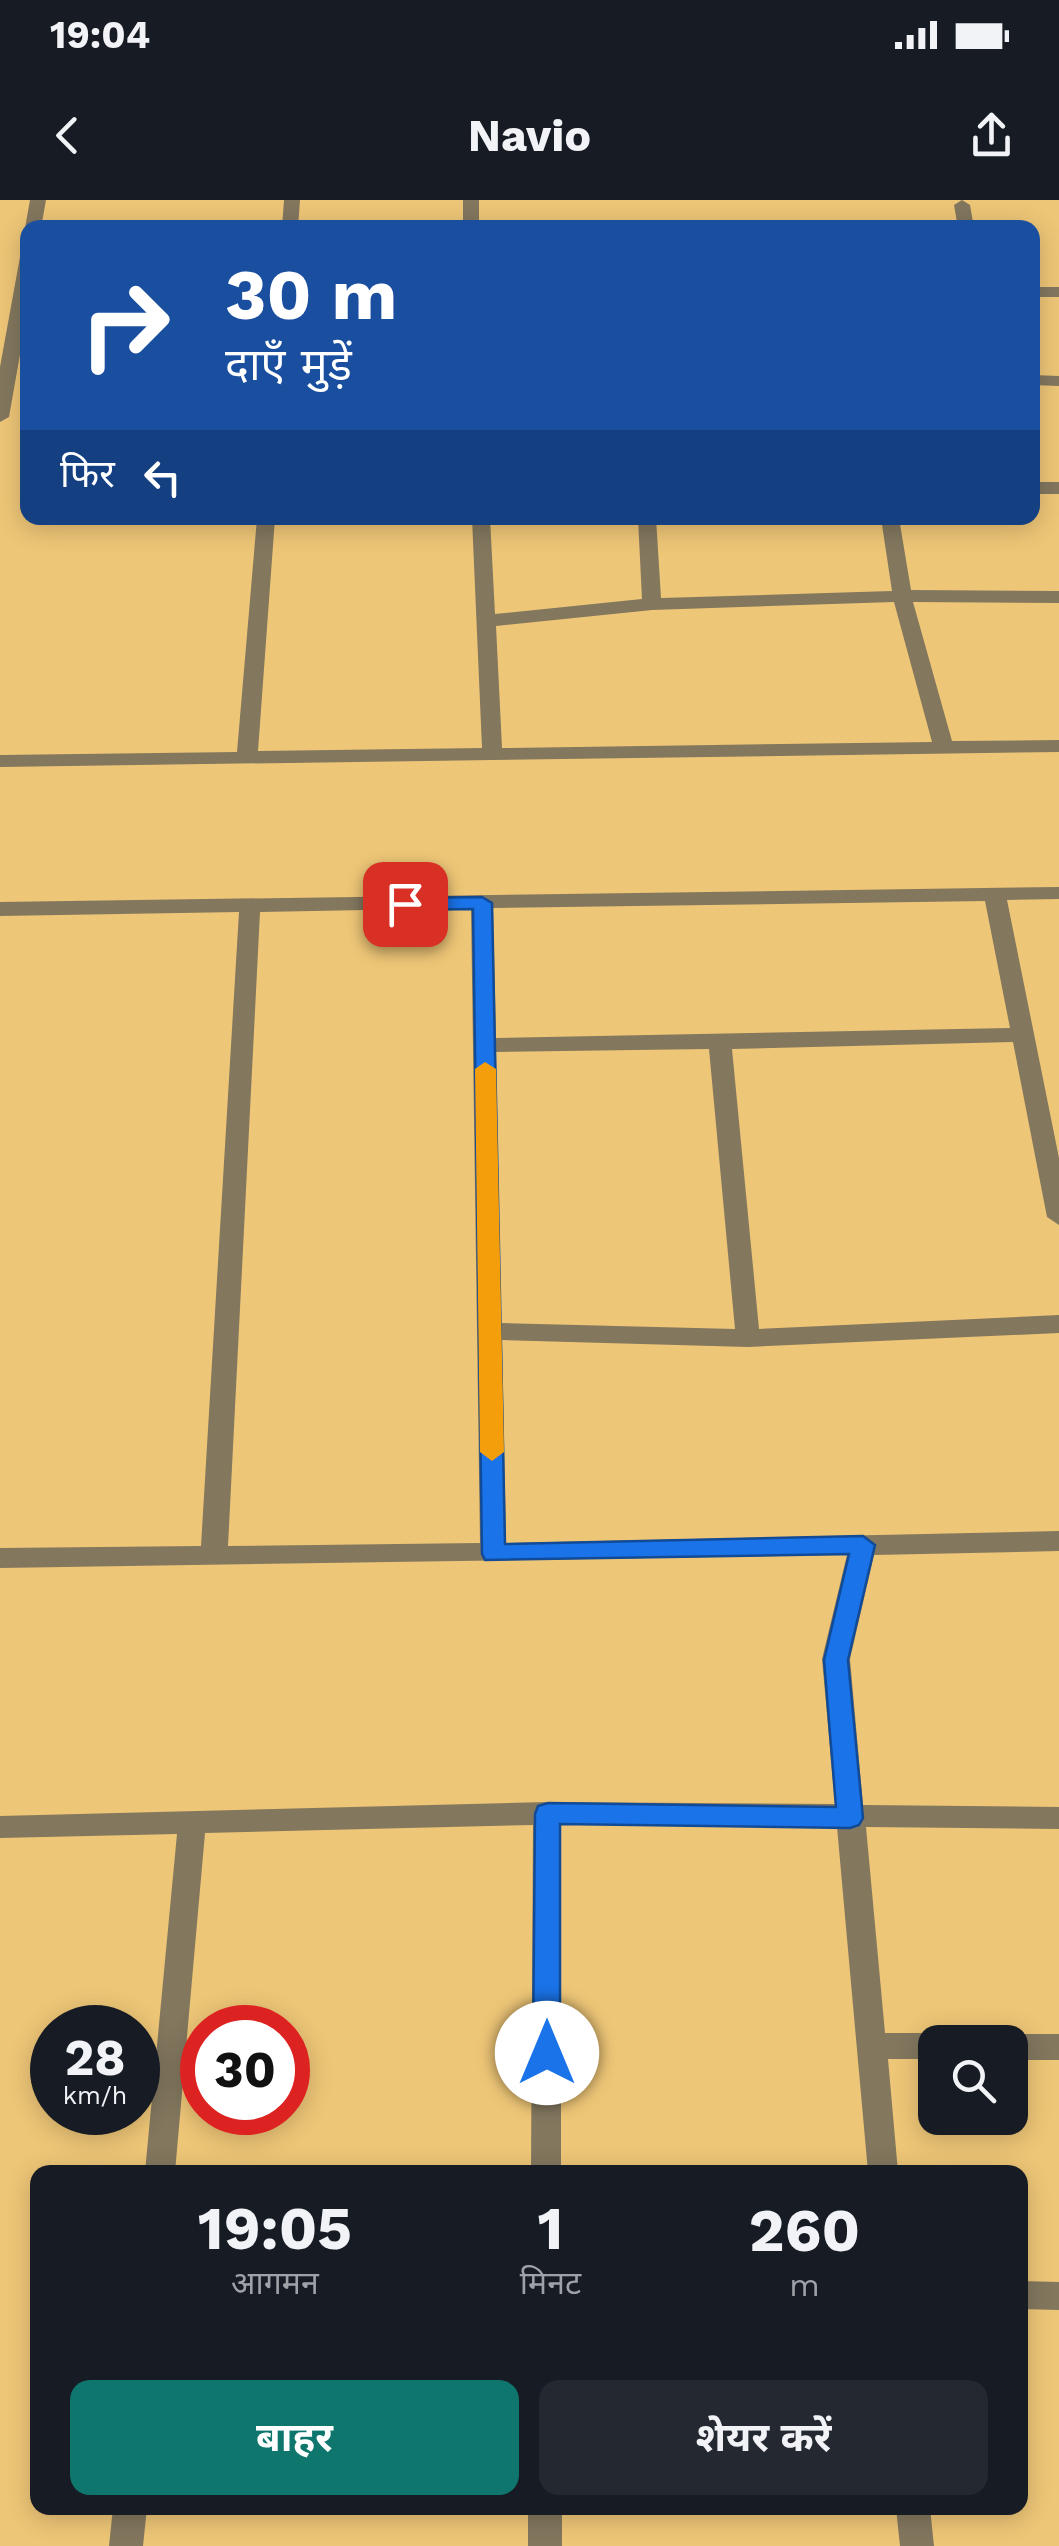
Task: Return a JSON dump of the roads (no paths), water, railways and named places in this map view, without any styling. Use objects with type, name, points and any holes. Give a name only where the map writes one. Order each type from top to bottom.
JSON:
[{"type":"street","points":[[962,205],[965,220]]},
{"type":"street","points":[[0,417],[20,301]]},
{"type":"street","points":[[247,758],[265,525]]},
{"type":"street","points":[[480,525],[492,754]]},
{"type":"street","points":[[648,525],[652,604]]},
{"type":"street","points":[[891,525],[902,596],[944,750]]},
{"type":"street","points":[[486,622],[652,604],[902,596],[1059,597]]},
{"type":"street","points":[[0,761],[1059,746]]},
{"type":"street","points":[[0,909],[1059,893]]},
{"type":"street","points":[[995,896],[1059,1216]]},
{"type":"street","points":[[482,903],[494,1554]]},
{"type":"street","points":[[214,1555],[250,906]]},
{"type":"street","points":[[485,1045],[1022,1035]]},
{"type":"street","points":[[720,1042],[748,1338]]},
{"type":"street","points":[[490,1331],[748,1338],[1059,1324]]},
{"type":"street","points":[[0,1558],[494,1554],[1059,1541]]},
{"type":"street","points":[[863,1545],[836,1660],[882,2165]]},
{"type":"street","points":[[546,2165],[548,1814]]},
{"type":"street","points":[[0,1827],[548,1814],[1059,1818]]},
{"type":"street","points":[[161,2165],[192,1823]]},
{"type":"street","points":[[872,2046],[918,2046]]},
{"type":"street","points":[[1028,2046],[1059,2047]]},
{"type":"street","points":[[1028,2295],[1059,2296]]},
{"type":"street","points":[[126,2546],[129,2515]]},
{"type":"street","points":[[545,2546],[546,2515]]},
{"type":"street","points":[[914,2515],[917,2546]]}]
